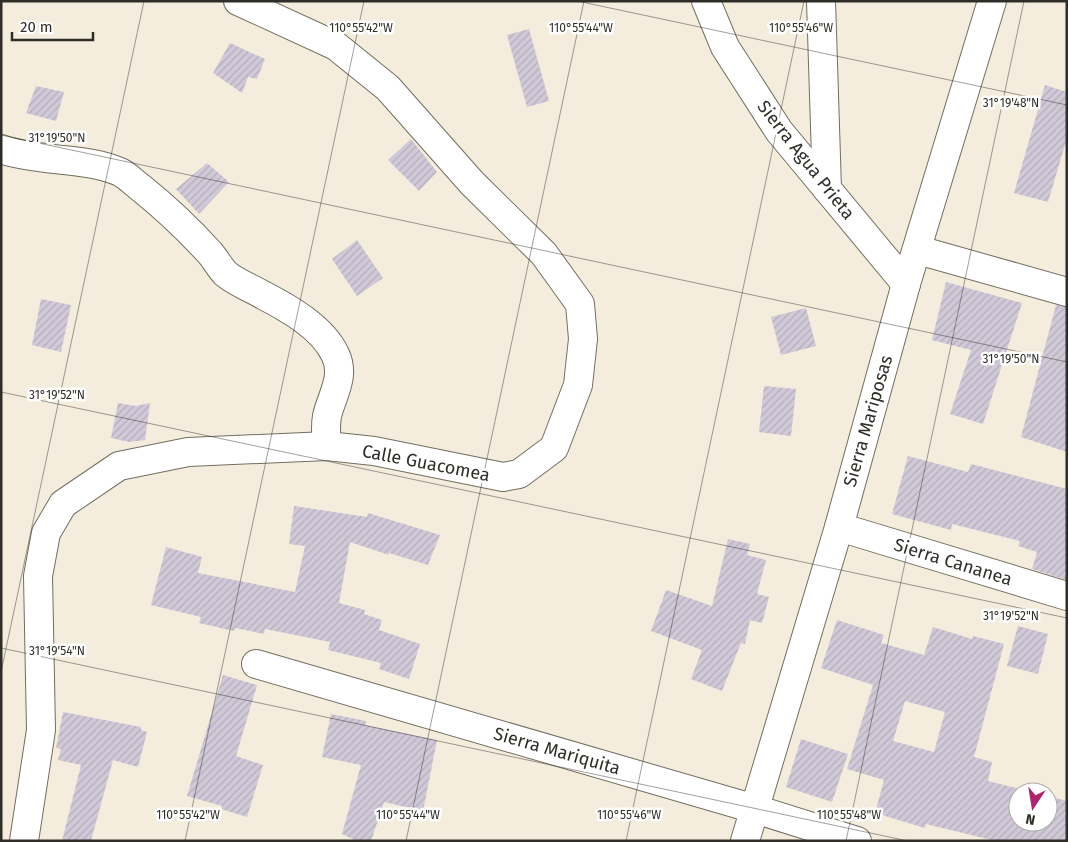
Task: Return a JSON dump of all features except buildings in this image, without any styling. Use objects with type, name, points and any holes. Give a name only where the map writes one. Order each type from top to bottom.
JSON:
[{"type":"street","name":"Calle Guacomea","points":[[24,841],[41,730],[38,576],[46,533],[63,504],[119,466],[188,452],[328,446],[374,450],[503,478],[519,474],[554,448],[578,384],[583,339],[580,304],[544,254],[472,183],[388,88],[336,46],[238,1]]},
{"type":"street","name":"Sierra Agua Prieta","points":[[706,1],[725,46],[779,131],[826,190],[906,284]]},
{"type":"street","points":[[821,1],[826,190]]},
{"type":"street","name":"Sierra Mariposas","points":[[745,841],[839,527],[906,284],[918,250],[992,1]]},
{"type":"street","points":[[1,149],[47,159],[87,162],[122,173],[162,205],[211,254],[227,275],[264,295],[305,321],[324,338],[336,355],[340,371],[338,388],[330,404],[327,418],[325,431],[328,446]]},
{"type":"street","points":[[918,250],[1067,292]]},
{"type":"street","name":"Sierra Cananea","points":[[839,527],[1067,596]]},
{"type":"street","name":"Sierra Mariquita","points":[[256,664],[755,809],[857,841]]}]
